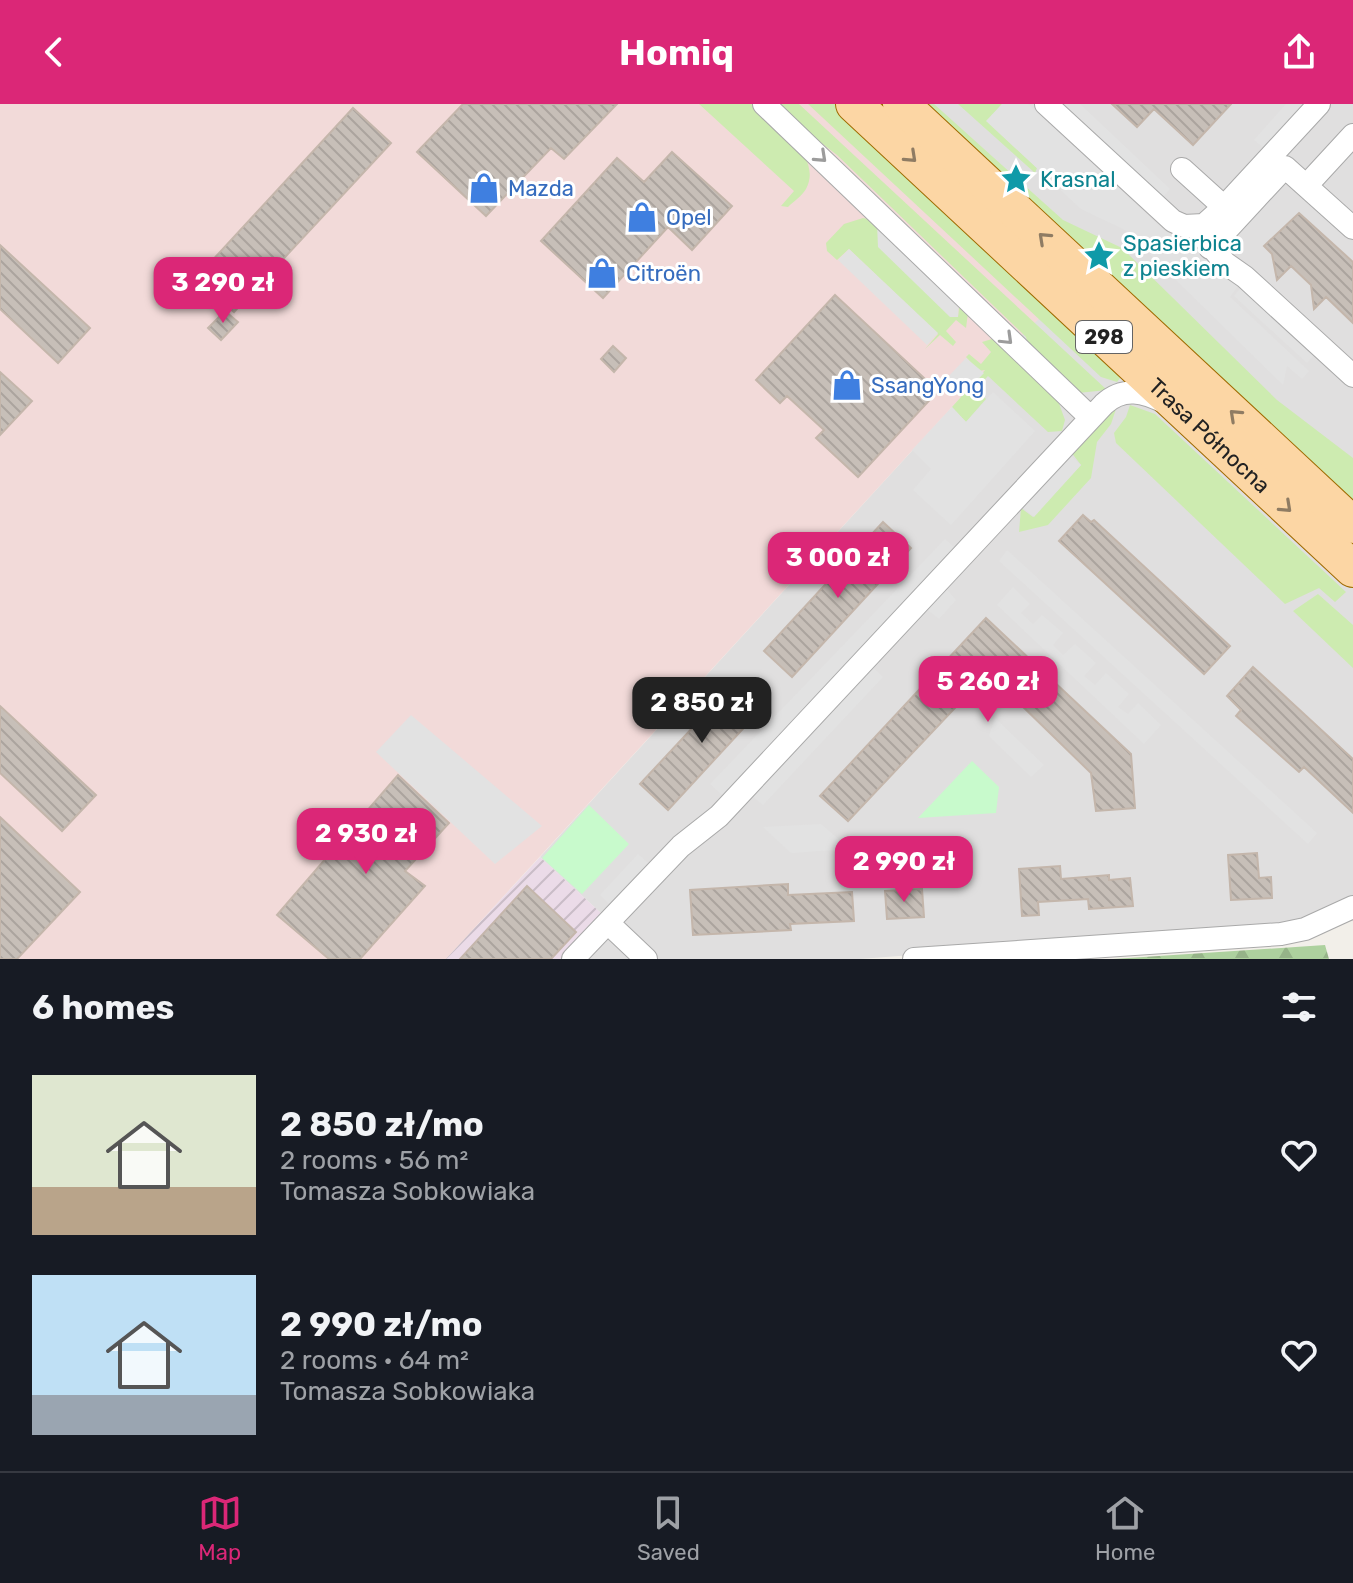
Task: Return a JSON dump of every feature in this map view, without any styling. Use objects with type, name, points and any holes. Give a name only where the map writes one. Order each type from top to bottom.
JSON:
[{"type":"main road","name":"Trasa Północna","points":[[854,104],[1353,569]]},
{"type":"main road","name":"Trasa Północna","points":[[901,104],[1353,525]]},
{"type":"street","points":[[764,104],[1091,418]]},
{"type":"street","points":[[1046,104],[1159,212],[1173,221],[1195,227],[1212,220],[1224,207],[1285,167],[1353,228]]},
{"type":"street","points":[[1210,248],[1319,104]]},
{"type":"street","points":[[1306,186],[1353,135]]},
{"type":"street","points":[[1182,169],[1224,207]]},
{"type":"street","points":[[1195,227],[1210,248],[1353,376]]},
{"type":"street","points":[[573,959],[681,846],[725,810],[1115,395],[1144,394],[1185,413]]},
{"type":"street","points":[[914,959],[1281,934],[1305,929],[1353,907]]},
{"type":"street","points":[[608,923],[646,959]]},
{"type":"shaded area","points":[[0,104],[871,104],[1070,289],[986,370],[446,959],[0,959]]},
{"type":"shaded area","points":[[886,104],[1353,104],[1353,921],[860,959],[560,959],[602,914],[540,857],[986,370]]},
{"type":"shaded area","points":[[1002,104],[1028,104],[1164,230],[1194,247],[1190,252],[1193,256],[1198,251],[1240,283],[1230,297],[1309,371],[1302,379],[1287,366],[1283,385],[1125,230],[1081,209],[986,121]]},
{"type":"shaded area","points":[[1080,104],[1170,189],[1160,200],[1060,107]]},
{"type":"shaded area","points":[[1286,104],[1319,104],[1273,155],[1254,140]]},
{"type":"shaded area","points":[[877,224],[959,302],[958,317],[950,317],[878,247]]},
{"type":"shaded area","points":[[849,249],[938,333],[927,345],[838,260]]},
{"type":"shaded area","points":[[1244,284],[1317,352],[1307,363],[1234,296]]},
{"type":"shaded area","points":[[966,358],[984,373],[962,396],[944,381]]},
{"type":"shaded area","points":[[993,392],[1035,431],[951,525],[913,490],[931,469],[912,450],[952,407],[966,422]]},
{"type":"shaded area","points":[[1069,454],[1081,465],[1034,517],[1021,506]]},
{"type":"shaded area","points":[[945,539],[963,555],[939,580],[956,600],[939,619],[919,603],[865,660],[883,677],[763,805],[744,789],[731,803],[710,784]]},
{"type":"shaded area","points":[[1007,550],[1317,833],[1308,844],[999,561]]},
{"type":"shaded area","points":[[1013,587],[1030,604],[1021,613],[1033,624],[1042,615],[1063,633],[1053,645],[1063,655],[1075,644],[1096,663],[1084,676],[1095,685],[1106,673],[1129,694],[1118,707],[1128,714],[1138,703],[1161,725],[1144,744],[997,605]]},
{"type":"shaded area","points":[[411,715],[542,826],[495,864],[376,752]]},
{"type":"shaded area","points":[[995,718],[1044,765],[1031,777],[989,736]]},
{"type":"shaded area","points":[[821,824],[850,849],[791,853],[763,827]]},
{"type":"shaded area","points":[[638,854],[657,871],[617,912],[600,895]]},
{"type":"shaded area","points":[[540,857],[602,914],[560,959],[446,959]]},
{"type":"green space","points":[[699,104],[752,104],[772,121],[794,141],[808,164],[810,177],[802,194],[788,207],[781,206],[794,191]]},
{"type":"green space","points":[[771,104],[799,104],[1107,390],[1078,393],[1030,353],[1026,337],[837,155]]},
{"type":"green space","points":[[808,104],[838,104],[1125,372],[1117,382],[1101,377]]},
{"type":"green space","points":[[917,104],[934,104],[1063,220],[1122,248],[1277,400],[1353,458],[1353,510]]},
{"type":"green space","points":[[958,104],[1002,104],[987,121],[1037,168],[1035,173]]},
{"type":"green space","points":[[863,218],[873,220],[958,317],[959,306],[968,313],[966,328],[956,320],[946,331],[956,342],[953,346],[940,335],[925,349],[938,334],[849,249],[837,260],[827,251],[826,243],[844,224]]},
{"type":"green space","points":[[992,339],[1057,398],[1065,420],[1062,431],[1048,432],[988,376],[976,389],[986,399],[966,422],[952,407],[985,370],[979,371],[966,357],[969,354],[981,364],[991,352],[982,342]]},
{"type":"green space","points":[[1130,405],[1155,414],[1346,592],[1335,602],[1319,588],[1285,604],[1116,443],[1114,433],[1126,417]]},
{"type":"green space","points":[[1117,406],[1111,424],[1097,442],[1091,478],[1048,525],[1019,532],[1021,508],[1033,517],[1081,465],[1071,452]]},
{"type":"green space","points":[[1318,594],[1353,625],[1353,668],[1293,611]]},
{"type":"green space","points":[[972,761],[999,787],[996,813],[918,818]]},
{"type":"green space","points":[[589,805],[629,844],[582,894],[542,858]]},
{"type":"green space","points":[[1325,945],[1329,959],[1113,959]]},
{"type":"building","name":"Mazda","points":[[463,104],[617,104],[564,159],[551,148],[486,216],[417,152]]},
{"type":"building","points":[[1112,104],[1231,104],[1193,145],[1154,109],[1137,127]]},
{"type":"building","points":[[353,108],[391,143],[234,312],[196,278]]},
{"type":"building","name":"Opel","points":[[672,152],[732,206],[692,250],[668,227],[603,298],[541,241],[617,158],[644,182]]},
{"type":"building","points":[[1299,213],[1353,262],[1353,323],[1326,297],[1314,309],[1311,285],[1291,266],[1277,280],[1272,254],[1264,246]]},
{"type":"building","points":[[0,245],[90,328],[58,363],[0,309]]},
{"type":"building","name":"SsangYong","points":[[835,295],[938,391],[858,477],[816,438],[824,430],[787,396],[780,403],[756,380]]},
{"type":"building","points":[[225,311],[238,322],[221,340],[208,328]]},
{"type":"building","points":[[613,346],[626,358],[614,372],[601,359]]},
{"type":"building","points":[[0,372],[32,401],[0,435]]},
{"type":"building","points":[[1083,515],[1091,522],[1094,520],[1230,646],[1204,674],[1059,541]]},
{"type":"building","points":[[883,522],[911,548],[792,677],[764,651]]},
{"type":"building","points":[[986,618],[1131,754],[1135,808],[1096,811],[1091,773],[988,673],[848,821],[820,796]]},
{"type":"building","points":[[1253,667],[1353,759],[1353,813],[1304,767],[1299,772],[1236,716],[1241,710],[1227,696]]},
{"type":"building","points":[[737,680],[764,706],[668,810],[640,784]]},
{"type":"building","points":[[0,706],[96,795],[62,831],[0,773]]},
{"type":"building","points":[[398,775],[449,823],[405,871],[425,886],[360,959],[329,959],[277,915]]},
{"type":"building","points":[[0,817],[80,892],[17,959],[0,959]]},
{"type":"building","points":[[1257,853],[1259,878],[1271,877],[1272,898],[1231,900],[1228,855]]},
{"type":"building","points":[[1060,866],[1061,879],[1109,875],[1109,880],[1130,878],[1133,906],[1089,909],[1088,899],[1038,902],[1039,915],[1022,916],[1019,869]]},
{"type":"building","points":[[788,884],[788,895],[852,892],[854,921],[790,924],[791,930],[693,935],[690,890]]},
{"type":"building","points":[[527,886],[576,932],[551,959],[460,959]]},
{"type":"building","points":[[922,889],[924,917],[887,919],[885,891]]},
{"type":"place","name":"Krasnal","points":[[1016,179]]},
{"type":"place","name":"Mazda","points":[[484,188]]},
{"type":"place","name":"Opel","points":[[642,217]]},
{"type":"place","name":"Spasierbica z pieskiem","points":[[1099,256]]},
{"type":"place","name":"Citroën","points":[[602,273]]},
{"type":"place","name":"SsangYong","points":[[847,385]]}]
